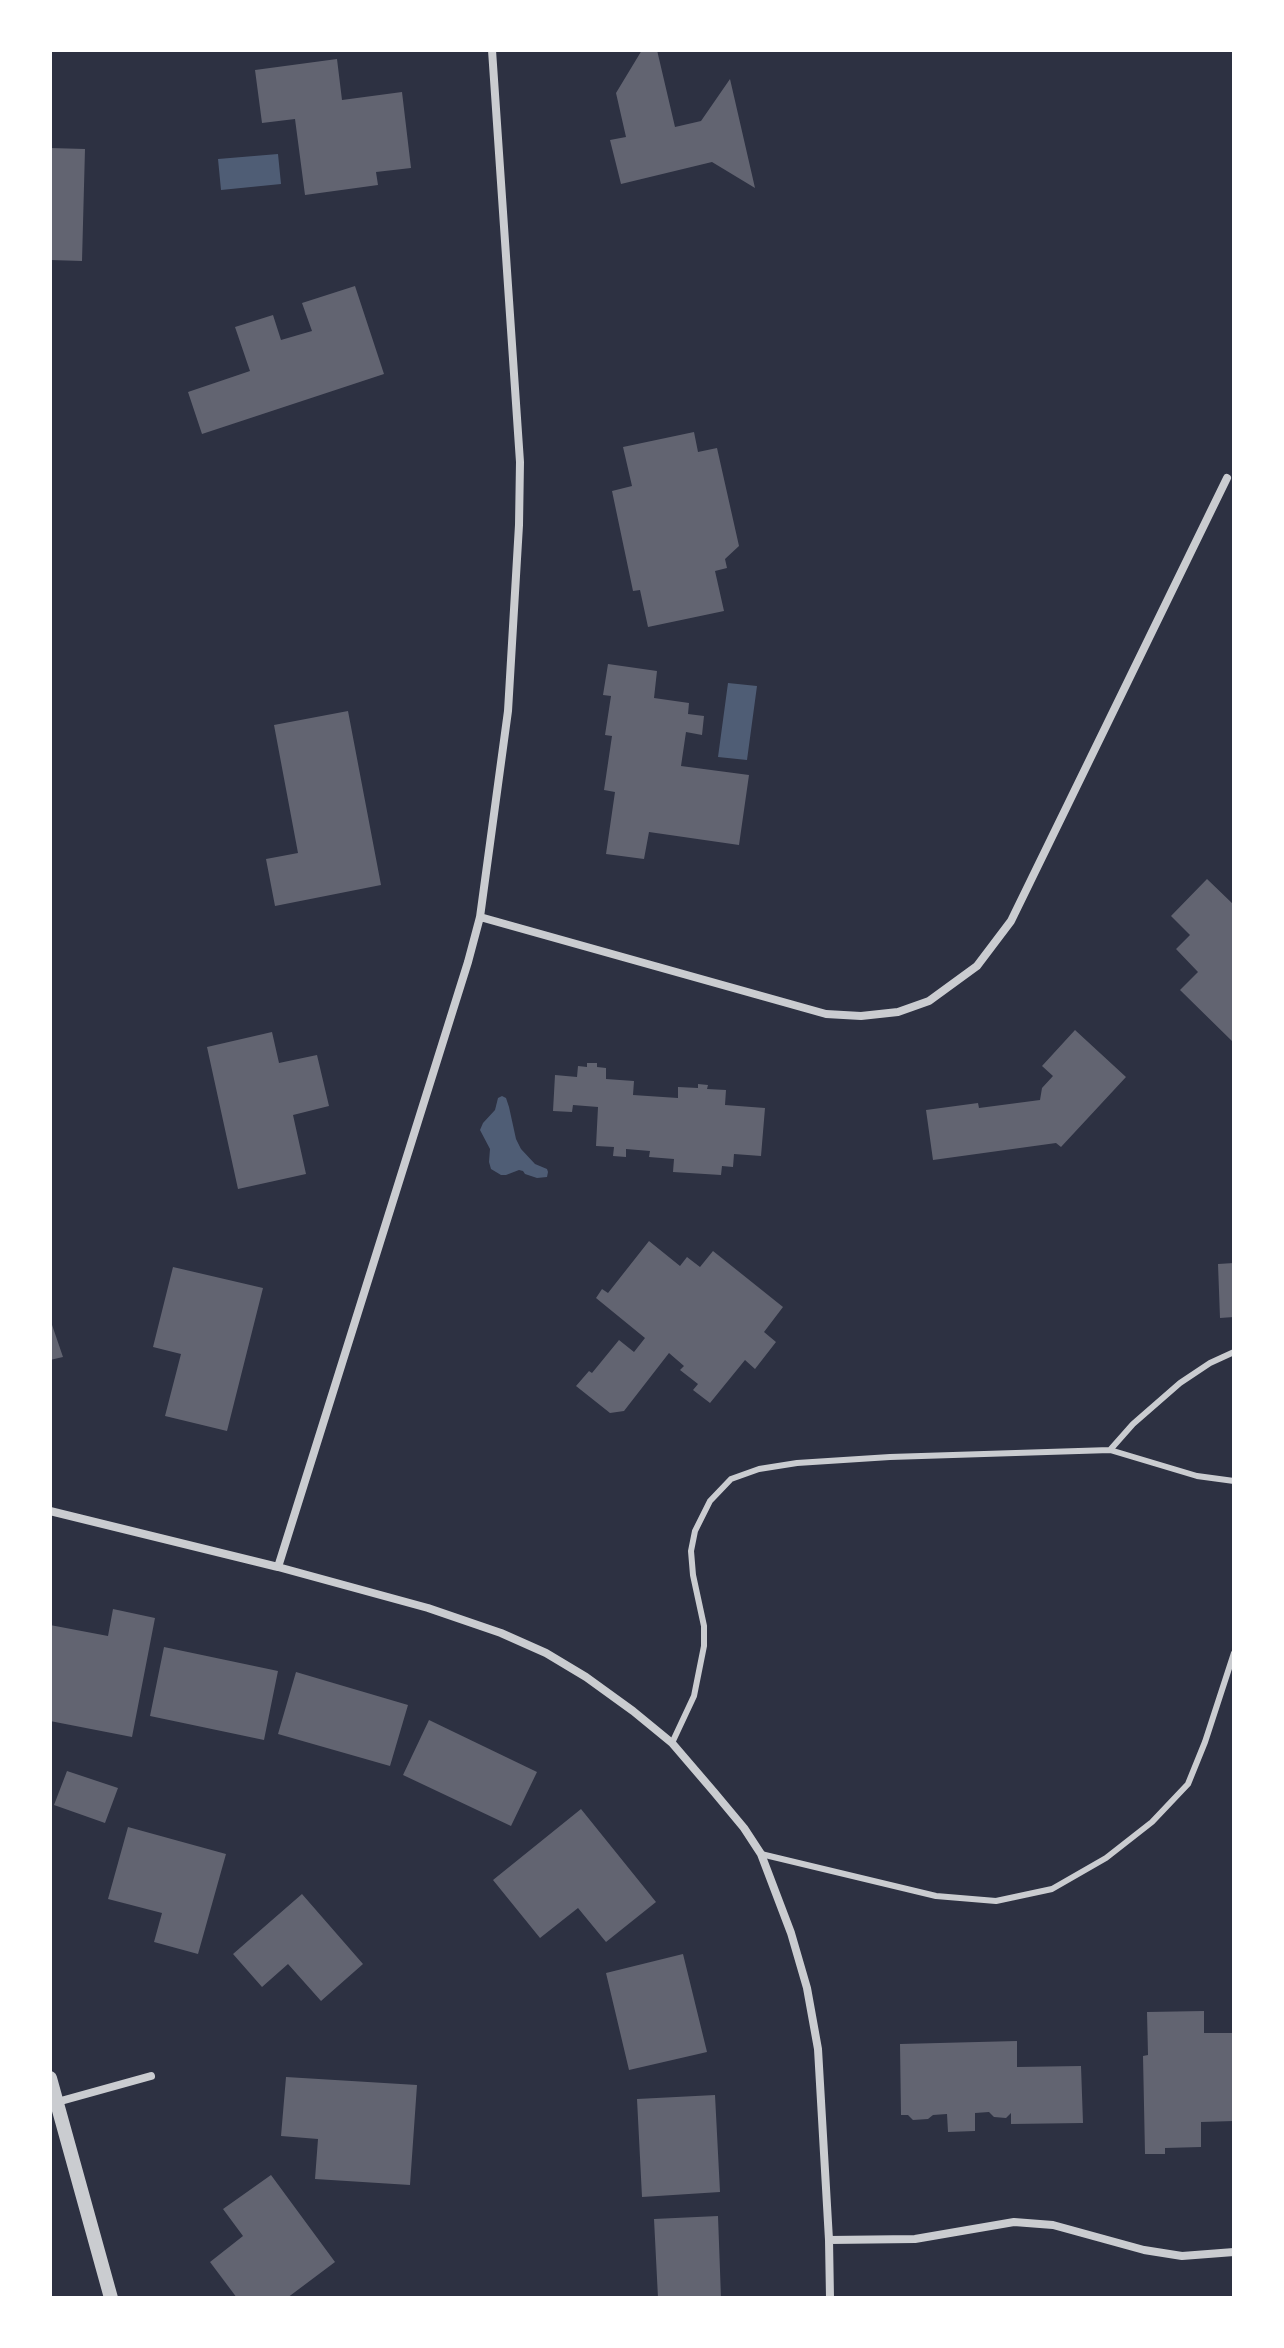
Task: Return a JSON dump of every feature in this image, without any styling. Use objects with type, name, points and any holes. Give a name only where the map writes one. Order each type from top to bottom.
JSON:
[{"type":"street","points":[[278,1567],[480,917],[508,711],[520,462],[492,50]]},
{"type":"street","points":[[480,917],[826,1014],[861,1016],[898,1012],[929,1001],[977,966],[1011,921],[1227,478]]},
{"type":"street","points":[[50,1511],[278,1567],[428,1608],[524,1643],[586,1677],[672,1743],[744,1828],[761,1854],[791,1933],[807,1988],[818,2049],[830,2298]]},
{"type":"street","points":[[53,2103],[151,2076]]},
{"type":"street","points":[[50,2078],[53,2103],[111,2298]]},
{"type":"street","points":[[829,2240],[915,2239],[1014,2222],[1053,2225],[1144,2250],[1182,2256],[1234,2252]]},
{"type":"lane","points":[[1110,1450],[1133,1424],[1180,1383],[1210,1363],[1234,1352]]},
{"type":"lane","points":[[672,1743],[694,1696],[704,1646],[704,1626],[691,1551],[695,1531],[710,1501],[731,1479],[759,1469],[797,1463],[1110,1450],[1197,1476],[1234,1481]]},
{"type":"lane","points":[[761,1854],[936,1896],[996,1901],[1052,1889],[1106,1858],[1152,1822],[1188,1784],[1234,1653]]},
{"type":"water","points":[[278,154],[281,184],[221,190],[218,159]]},
{"type":"water","points":[[728,683],[757,686],[747,760],[718,757]]},
{"type":"water","points":[[502,1096],[506,1098],[521,1149],[535,1164],[547,1169],[547,1177],[537,1178],[519,1170],[501,1175],[491,1169],[490,1149],[480,1130]]},
{"type":"building","points":[[642,50],[657,50],[675,127],[701,121],[730,79],[755,188],[712,162],[621,184],[610,140],[626,137],[616,93]]},
{"type":"building","points":[[337,59],[342,100],[402,92],[411,168],[376,172],[378,185],[305,195],[295,119],[262,123],[255,70]]},
{"type":"building","points":[[50,148],[85,149],[82,261],[50,260]]},
{"type":"building","points":[[355,286],[384,374],[202,434],[188,392],[250,371],[235,327],[273,315],[281,340],[312,331],[302,303]]},
{"type":"building","points":[[694,432],[698,452],[717,448],[739,546],[725,559],[727,568],[715,571],[724,611],[648,627],[640,590],[633,591],[612,491],[632,486],[623,447]]},
{"type":"building","points":[[608,664],[657,671],[654,698],[689,703],[688,714],[704,716],[702,735],[686,732],[681,766],[749,775],[739,845],[649,832],[644,859],[606,854],[615,792],[604,790],[612,736],[605,735],[611,696],[603,695]]},
{"type":"building","points":[[348,711],[381,885],[275,906],[266,859],[298,853],[274,725]]},
{"type":"building","points":[[1207,879],[1234,905],[1234,1043],[1180,990],[1198,972],[1176,949],[1190,935],[1171,916]]},
{"type":"building","points":[[1075,1030],[1126,1077],[1061,1147],[1056,1143],[933,1160],[926,1110],[978,1103],[979,1108],[1040,1100],[1042,1088],[1053,1076],[1042,1066]]},
{"type":"building","points":[[272,1032],[279,1063],[317,1055],[329,1106],[293,1115],[306,1174],[238,1189],[207,1047]]},
{"type":"building","points":[[587,1063],[597,1063],[597,1067],[606,1068],[606,1079],[634,1081],[633,1095],[678,1098],[678,1087],[698,1088],[698,1084],[708,1085],[707,1089],[726,1090],[725,1105],[765,1108],[761,1156],[734,1154],[733,1167],[722,1166],[721,1175],[673,1172],[674,1159],[649,1157],[650,1151],[626,1149],[626,1157],[613,1156],[614,1147],[596,1146],[598,1107],[573,1105],[572,1112],[553,1111],[555,1075],[577,1077],[578,1066],[587,1067]]},
{"type":"building","points":[[649,1241],[680,1266],[687,1257],[700,1267],[713,1251],[783,1307],[764,1332],[776,1342],[755,1369],[745,1360],[710,1403],[693,1390],[698,1384],[680,1370],[684,1366],[669,1353],[624,1411],[610,1413],[576,1386],[589,1371],[592,1373],[619,1340],[634,1352],[645,1338],[596,1298],[602,1289],[608,1293]]},
{"type":"building","points":[[1234,1263],[1234,1317],[1220,1318],[1218,1264]]},
{"type":"building","points":[[173,1267],[263,1288],[227,1431],[165,1416],[181,1354],[153,1347]]},
{"type":"building","points":[[50,1319],[63,1357],[50,1360]]},
{"type":"building","points":[[113,1609],[155,1618],[132,1737],[50,1721],[50,1625],[108,1636]]},
{"type":"building","points":[[164,1647],[278,1671],[264,1740],[150,1716]]},
{"type":"building","points":[[296,1672],[408,1705],[390,1766],[278,1734]]},
{"type":"building","points":[[429,1720],[537,1772],[511,1826],[403,1775]]},
{"type":"building","points":[[67,1771],[118,1788],[105,1823],[54,1805]]},
{"type":"building","points":[[581,1809],[656,1902],[606,1942],[578,1908],[540,1938],[493,1880]]},
{"type":"building","points":[[128,1827],[226,1854],[198,1954],[154,1942],[162,1913],[108,1899]]},
{"type":"building","points":[[302,1894],[363,1964],[321,2001],[288,1964],[262,1987],[233,1954]]},
{"type":"building","points":[[683,1954],[707,2052],[629,2070],[606,1973]]},
{"type":"building","points":[[1204,2011],[1204,2033],[1234,2033],[1234,2121],[1201,2122],[1201,2147],[1165,2148],[1165,2154],[1145,2154],[1143,2056],[1148,2055],[1147,2012]]},
{"type":"building","points":[[1017,2041],[1017,2067],[1081,2066],[1083,2123],[1011,2124],[1011,2113],[1006,2118],[994,2117],[989,2112],[975,2113],[975,2131],[948,2132],[947,2114],[913,2120],[908,2115],[901,2115],[900,2044]]},
{"type":"building","points":[[286,2077],[417,2085],[410,2185],[315,2179],[318,2139],[281,2136]]},
{"type":"building","points":[[715,2095],[720,2192],[642,2197],[637,2099]]},
{"type":"building","points":[[271,2175],[335,2262],[287,2298],[237,2298],[210,2262],[243,2236],[223,2209]]},
{"type":"building","points":[[718,2216],[721,2298],[658,2298],[654,2219]]}]
